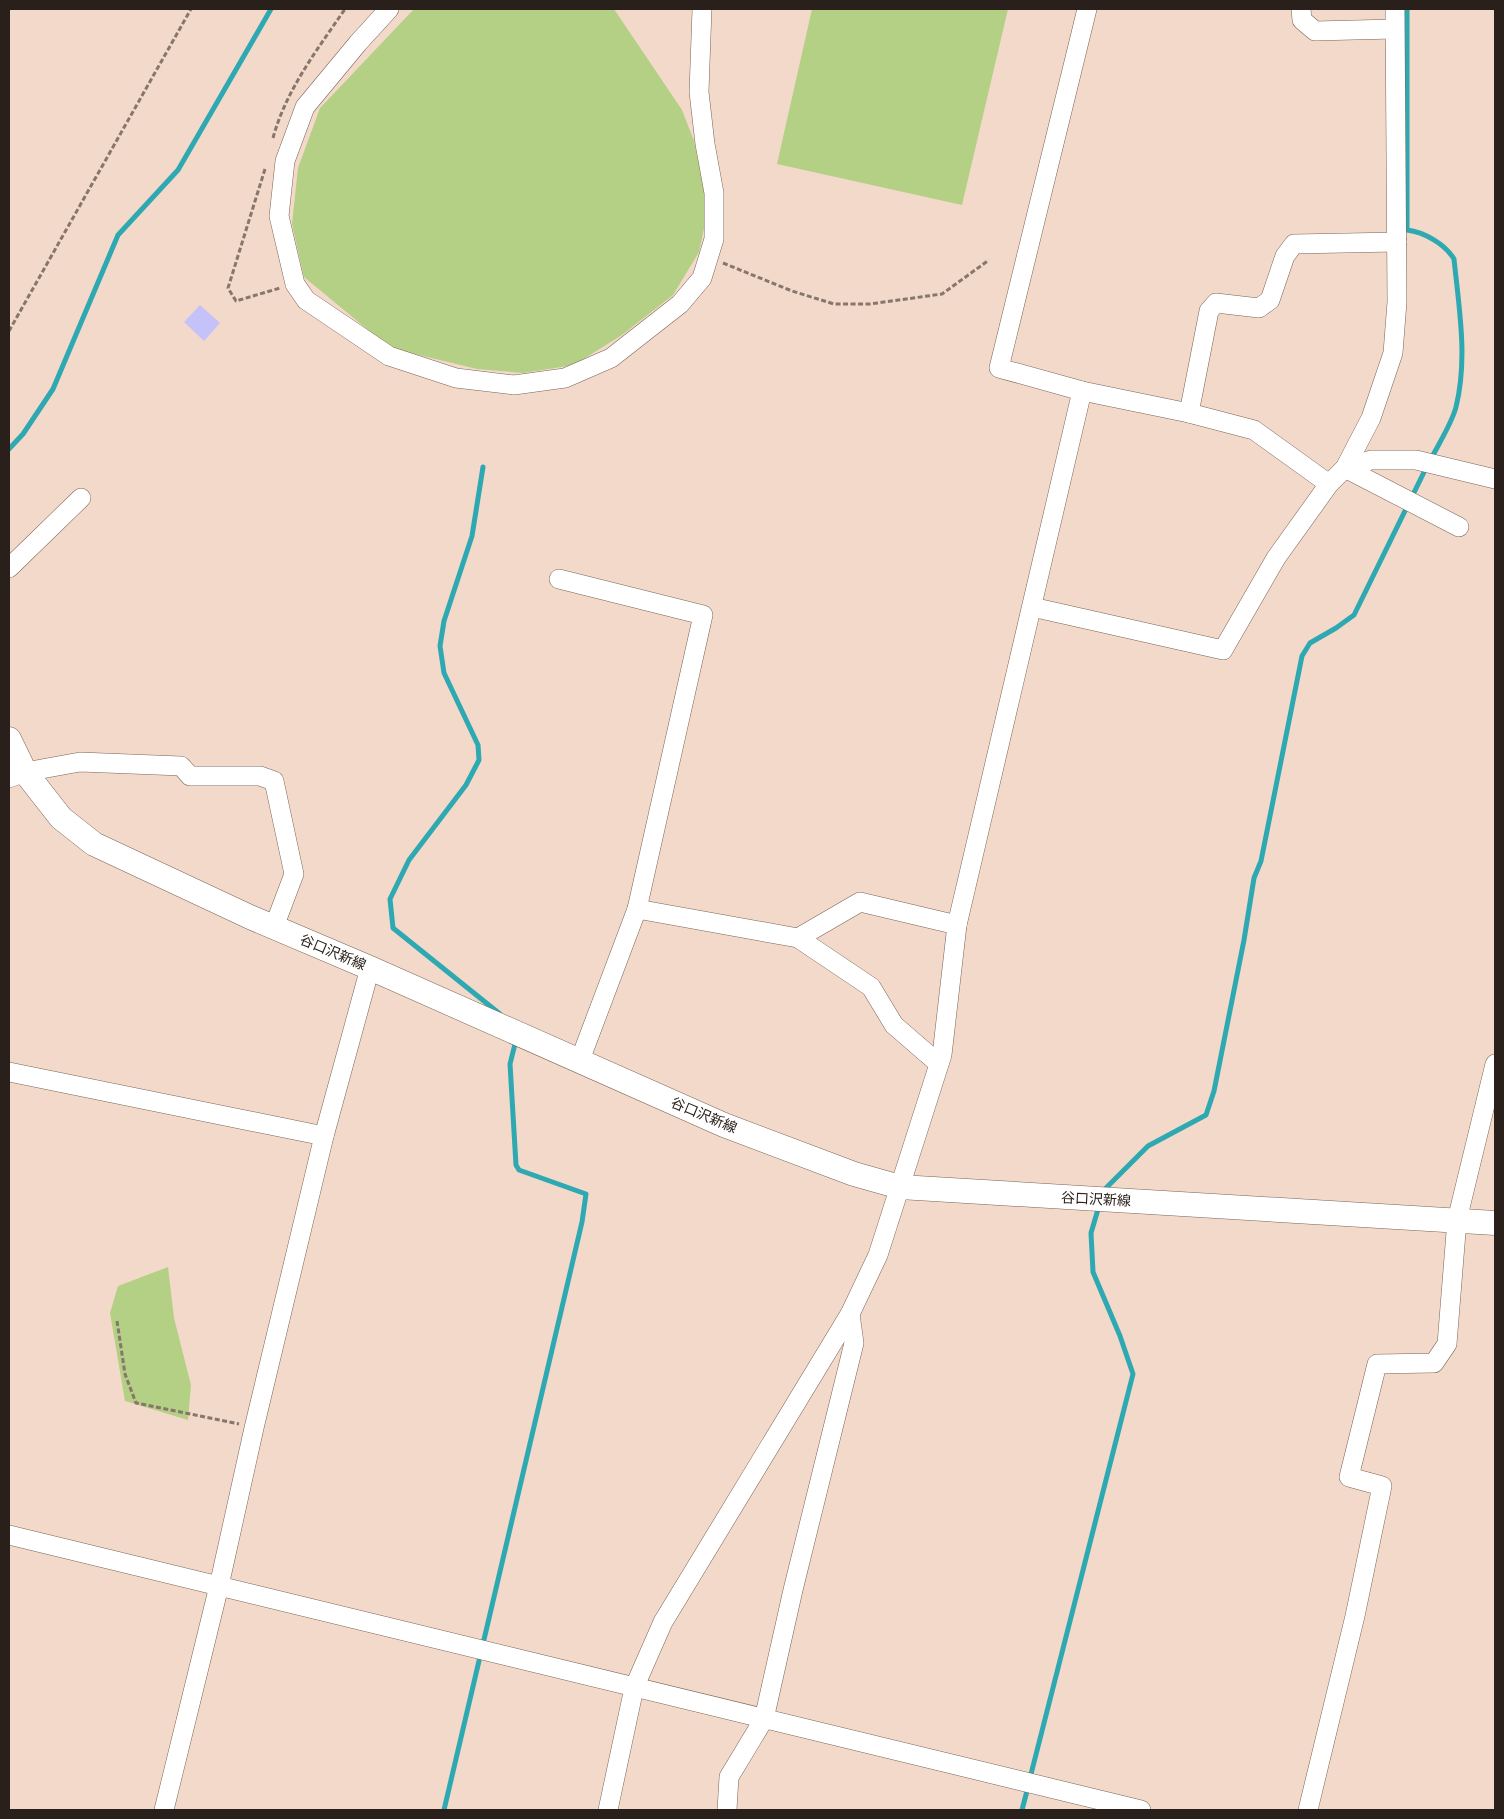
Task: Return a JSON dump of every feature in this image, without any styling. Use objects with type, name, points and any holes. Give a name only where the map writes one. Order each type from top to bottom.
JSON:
[{"type":"main road","name":"谷口沢新線","points":[[9,739],[17,775],[61,818],[94,844],[274,927],[724,1124],[854,1174],[900,1187],[1495,1222]]},
{"type":"street","points":[[389,9],[305,107],[285,161],[279,216],[294,284],[306,300],[389,356],[456,378],[514,386],[565,378],[611,358],[680,304],[702,278],[714,239],[714,193],[705,144],[700,92],[702,9]]},
{"type":"street","points":[[1086,9],[999,368],[1082,391],[1189,413],[1254,430],[1329,484]]},
{"type":"street","points":[[1301,9],[1302,20],[1315,31],[1394,29]]},
{"type":"street","points":[[1032,607],[1222,650],[1276,558],[1329,484],[1345,468],[1371,418],[1393,353],[1397,302],[1395,9]]},
{"type":"street","points":[[1189,413],[1209,311],[1216,303],[1260,308],[1270,300],[1285,256],[1294,244],[1397,242]]},
{"type":"street","points":[[608,1810],[634,1688],[663,1622],[850,1314],[878,1255],[942,1055],[956,925],[1082,391]]},
{"type":"street","points":[[1345,468],[1371,460],[1416,460],[1495,479]]},
{"type":"street","points":[[1345,468],[1459,527]]},
{"type":"street","points":[[9,568],[81,498]]},
{"type":"street","points":[[559,579],[703,615],[637,909],[580,1060]]},
{"type":"street","points":[[17,775],[80,762],[181,766],[190,776],[260,776],[274,781],[294,874],[274,927]]},
{"type":"street","points":[[798,938],[860,902],[956,925]]},
{"type":"street","points":[[637,909],[798,938],[871,987],[894,1025],[939,1064]]},
{"type":"street","points":[[164,1810],[219,1586],[254,1428],[324,1136],[370,968]]},
{"type":"street","points":[[1308,1810],[1355,1616],[1382,1486],[1349,1477],[1377,1364],[1434,1362],[1447,1344],[1457,1220],[1495,1064]]},
{"type":"street","points":[[9,1072],[324,1136]]},
{"type":"street","points":[[728,1810],[729,1778],[764,1719],[793,1590],[854,1343],[850,1314]]},
{"type":"street","points":[[9,1535],[1141,1810]]},
{"type":"path","points":[[9,331],[191,9]]},
{"type":"path","points":[[708,257],[792,291],[834,304],[870,304],[942,294],[989,260]]},
{"type":"path","points":[[117,1321],[125,1374],[136,1403],[254,1428]]},
{"type":"green space","points":[[414,9],[614,9],[682,110],[694,141],[708,210],[699,252],[673,295],[622,335],[574,365],[523,373],[477,369],[390,348],[304,277],[292,224],[298,168],[320,108]]},
{"type":"green space","points":[[812,9],[1008,9],[962,205],[777,164]]},
{"type":"green space","points":[[168,1267],[174,1318],[191,1385],[188,1420],[125,1401],[110,1313],[118,1286]]},
{"type":"building","points":[[200,305],[220,323],[204,341],[184,322]]},
{"type":"waterway","points":[[9,449],[23,434],[53,389],[118,235],[178,170],[271,9]]},
{"type":"waterway","points":[[1407,9],[1407,230],[1420,233],[1434,240],[1445,248],[1454,259],[1461,333],[1460,389],[1456,407],[1431,459]]},
{"type":"waterway","points":[[1103,1193],[1148,1146],[1206,1115],[1214,1091],[1244,940],[1254,878],[1261,861],[1302,656],[1310,643],[1354,615],[1427,466]]},
{"type":"waterway","points":[[483,467],[472,536],[444,621],[440,646],[444,673],[478,745],[479,760],[466,785],[409,860],[390,899],[393,928],[500,1014]]},
{"type":"waterway","points":[[444,1810],[582,1222],[586,1194],[519,1170],[516,1165],[510,1064],[516,1040]]},
{"type":"waterway","points":[[1030,1778],[1133,1374],[1120,1336],[1093,1272],[1091,1233],[1099,1206]]},
{"type":"waterway","points":[[1022,1810],[1028,1787]]}]
